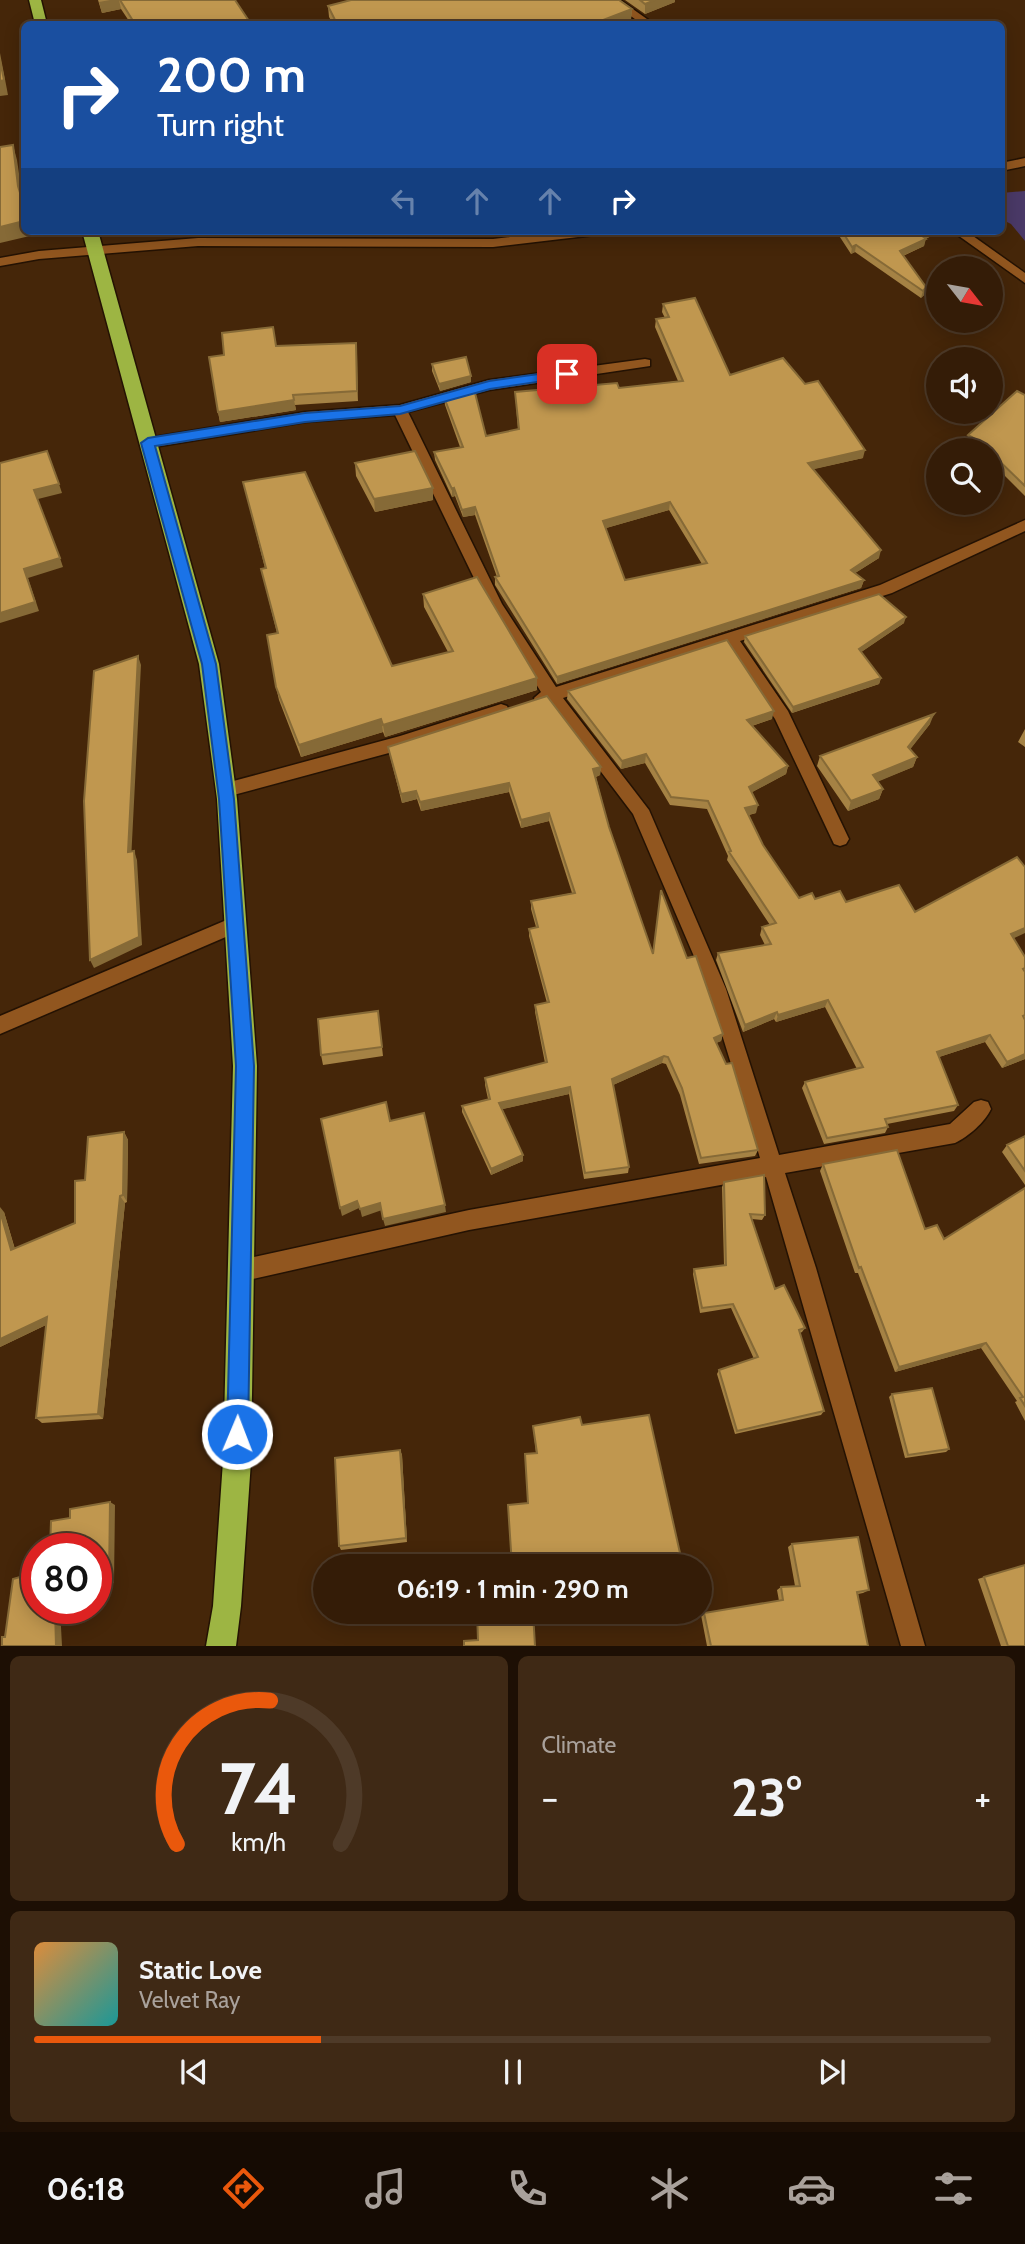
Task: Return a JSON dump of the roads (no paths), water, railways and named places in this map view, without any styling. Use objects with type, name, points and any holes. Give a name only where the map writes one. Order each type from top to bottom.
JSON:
[{"type":"highway","points":[[35,0],[40,21]]},
{"type":"highway","points":[[93,241],[209,664],[226,790],[245,1066],[237,1461],[227,1606],[221,1646]]},
{"type":"street","points":[[613,0],[644,21]]},
{"type":"street","points":[[1005,166],[1025,162]]},
{"type":"street","points":[[0,262],[93,241],[493,243],[561,235]]},
{"type":"street","points":[[964,235],[1025,279]]},
{"type":"street","points":[[148,443],[305,418],[400,410],[489,385],[645,363]]},
{"type":"street","points":[[400,410],[440,497],[496,607],[552,695],[640,810],[717,989],[773,1165],[913,1646]]},
{"type":"street","points":[[226,790],[400,743],[886,589],[1025,525]]},
{"type":"street","points":[[730,639],[782,716],[840,839]]},
{"type":"street","points":[[0,1025],[236,924]]},
{"type":"street","points":[[240,1271],[469,1220],[955,1133],[981,1109]]}]
